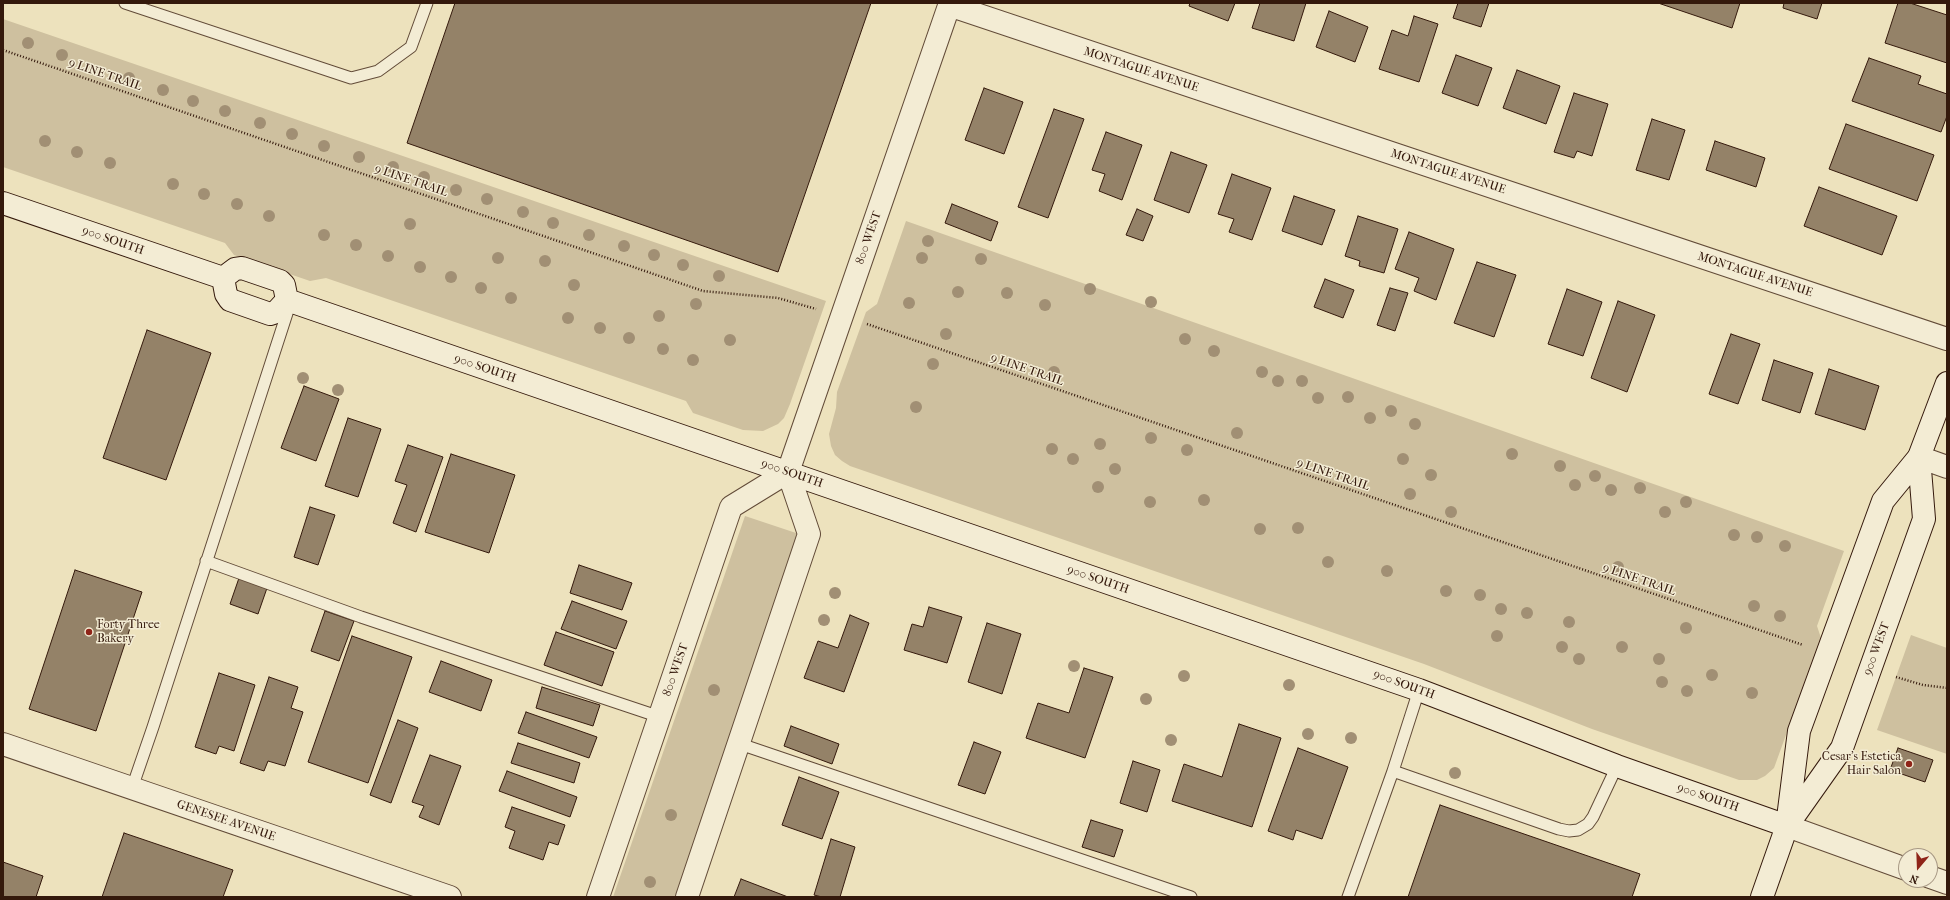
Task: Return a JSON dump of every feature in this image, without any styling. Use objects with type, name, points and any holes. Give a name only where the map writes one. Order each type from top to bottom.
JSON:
[{"type":"street","name":"MONTAGUE AVENUE","points":[[949,4],[1947,339]]},
{"type":"street","name":"800 WEST","points":[[598,897],[731,507],[788,472],[949,4]]},
{"type":"street","name":"900 SOUTH","points":[[3,203],[223,278]]},
{"type":"street","points":[[242,268],[262,274],[280,281],[284,286],[289,301],[276,312],[270,314],[230,300],[226,294],[223,278],[236,269],[242,268]]},
{"type":"street","name":"900 SOUTH","points":[[289,301],[1419,690],[1617,766],[1898,865]]},
{"type":"street","name":"900 WEST","points":[[1762,897],[1787,826],[1798,731],[1883,501],[1919,457],[1947,383]]},
{"type":"street","points":[[1919,457],[1947,467]]},
{"type":"street","name":"900 WEST","points":[[1787,826],[1842,748],[1924,519],[1919,457]]},
{"type":"street","points":[[687,897],[740,744],[809,534],[788,472]]},
{"type":"street","name":"GENESEE AVENUE","points":[[3,744],[450,897]]},
{"type":"lane","points":[[125,3],[351,78],[378,71],[410,47],[427,3]]},
{"type":"lane","points":[[132,788],[154,727],[289,301]]},
{"type":"lane","points":[[206,561],[361,617],[660,717]]},
{"type":"lane","points":[[1348,897],[1393,771],[1419,690]]},
{"type":"lane","points":[[740,744],[1191,897]]},
{"type":"lane","points":[[1393,771],[1559,829],[1569,831],[1578,830],[1588,824],[1593,817],[1617,766]]},
{"type":"path","name":"9 LINE TRAIL","points":[[3,50],[703,291],[778,298],[818,310]]},
{"type":"path","name":"9 LINE TRAIL","points":[[861,322],[1799,644]]},
{"type":"path","points":[[1894,676],[1923,685],[1947,688]]},
{"type":"shaded area","points":[[3,19],[826,301],[784,418],[778,424],[763,431],[743,430],[693,413],[686,401],[326,278],[310,281],[234,255],[225,243],[3,167]]},
{"type":"shaded area","points":[[906,221],[1844,551],[1817,626],[1821,638],[1774,768],[1765,776],[1757,780],[1739,780],[1592,729],[1424,664],[850,466],[842,461],[835,455],[831,446],[829,434],[836,408],[837,392],[866,312],[877,304]]},
{"type":"shaded area","points":[[745,516],[799,534],[675,897],[613,897]]},
{"type":"shaded area","points":[[1911,635],[1947,648],[1947,754],[1877,730]]},
{"type":"building","points":[[455,3],[871,3],[778,272],[407,143]]},
{"type":"building","points":[[1190,3],[1235,3],[1228,21],[1189,6]]},
{"type":"building","points":[[1260,3],[1306,3],[1294,41],[1252,28]]},
{"type":"building","points":[[1458,3],[1489,3],[1481,27],[1453,18]]},
{"type":"building","points":[[1658,3],[1740,3],[1732,28]]},
{"type":"building","points":[[1784,3],[1822,3],[1817,19],[1783,8]]},
{"type":"building","points":[[1898,3],[1910,3],[1947,15],[1947,63],[1885,43]]},
{"type":"building","points":[[1329,11],[1368,27],[1355,62],[1316,47]]},
{"type":"building","points":[[1414,16],[1438,24],[1419,82],[1379,69],[1392,30],[1408,36]]},
{"type":"building","points":[[1456,55],[1492,68],[1478,106],[1442,93]]},
{"type":"building","points":[[1869,58],[1921,76],[1918,84],[1947,94],[1947,116],[1941,132],[1852,101]]},
{"type":"building","points":[[1517,70],[1560,86],[1546,124],[1503,108]]},
{"type":"building","points":[[984,88],[1023,102],[1004,154],[965,140]]},
{"type":"building","points":[[1574,93],[1608,104],[1592,156],[1577,151],[1574,158],[1554,152]]},
{"type":"building","points":[[1054,109],[1084,119],[1048,218],[1018,207]]},
{"type":"building","points":[[1652,119],[1685,130],[1669,180],[1636,170]]},
{"type":"building","points":[[1846,124],[1934,155],[1917,201],[1829,169]]},
{"type":"building","points":[[1106,132],[1142,145],[1122,200],[1099,191],[1105,174],[1092,170]]},
{"type":"building","points":[[1715,141],[1765,158],[1756,187],[1706,170]]},
{"type":"building","points":[[1171,152],[1207,165],[1189,213],[1154,200]]},
{"type":"building","points":[[1232,174],[1271,188],[1252,240],[1229,232],[1234,219],[1218,214]]},
{"type":"building","points":[[1819,187],[1897,216],[1882,255],[1804,226]]},
{"type":"building","points":[[1294,196],[1335,210],[1322,245],[1282,231]]},
{"type":"building","points":[[952,204],[998,222],[991,241],[945,223]]},
{"type":"building","points":[[1137,209],[1153,216],[1143,241],[1126,235]]},
{"type":"building","points":[[1358,216],[1398,229],[1384,273],[1359,266],[1360,261],[1345,256]]},
{"type":"building","points":[[1409,232],[1454,249],[1436,300],[1414,291],[1419,278],[1395,269]]},
{"type":"building","points":[[1477,262],[1516,275],[1494,337],[1454,323]]},
{"type":"building","points":[[1325,279],[1354,290],[1343,318],[1314,307]]},
{"type":"building","points":[[1390,288],[1408,293],[1395,331],[1377,325]]},
{"type":"building","points":[[1567,289],[1602,302],[1583,356],[1548,344]]},
{"type":"building","points":[[1618,301],[1655,315],[1627,392],[1591,378]]},
{"type":"building","points":[[147,330],[211,353],[166,480],[103,458]]},
{"type":"building","points":[[1731,334],[1760,344],[1738,404],[1709,394]]},
{"type":"building","points":[[1774,360],[1813,373],[1800,413],[1762,400]]},
{"type":"building","points":[[1829,369],[1879,386],[1865,430],[1815,414]]},
{"type":"building","points":[[304,386],[339,399],[316,461],[281,448]]},
{"type":"building","points":[[348,418],[381,429],[358,497],[325,486]]},
{"type":"building","points":[[408,445],[443,457],[416,532],[393,523],[407,485],[395,481]]},
{"type":"building","points":[[451,454],[515,475],[489,553],[425,532]]},
{"type":"building","points":[[310,507],[335,515],[318,565],[294,557]]},
{"type":"building","points":[[579,565],[632,583],[622,610],[570,593]]},
{"type":"building","points":[[75,570],[142,592],[96,731],[29,709]]},
{"type":"building","points":[[239,578],[267,588],[258,614],[230,604]]},
{"type":"building","points":[[572,601],[627,621],[616,649],[561,629]]},
{"type":"building","points":[[929,607],[962,617],[947,663],[904,650],[912,624],[923,627]]},
{"type":"building","points":[[325,611],[354,621],[339,661],[311,651]]},
{"type":"building","points":[[850,615],[869,623],[844,692],[804,678],[818,641],[838,648]]},
{"type":"building","points":[[987,623],[1021,634],[1002,694],[968,682]]},
{"type":"building","points":[[556,632],[614,652],[602,686],[544,665]]},
{"type":"building","points":[[352,636],[412,657],[368,783],[308,762]]},
{"type":"building","points":[[441,661],[492,680],[481,711],[429,692]]},
{"type":"building","points":[[1084,668],[1113,677],[1085,758],[1026,738],[1038,703],[1069,713]]},
{"type":"building","points":[[219,673],[255,685],[234,751],[219,746],[216,754],[195,747]]},
{"type":"building","points":[[269,677],[298,687],[291,708],[303,712],[285,766],[268,761],[264,771],[240,763]]},
{"type":"building","points":[[542,687],[600,705],[593,726],[536,708]]},
{"type":"building","points":[[526,712],[597,737],[589,758],[518,733]]},
{"type":"building","points":[[398,720],[418,728],[391,803],[370,795]]},
{"type":"building","points":[[1239,724],[1281,738],[1252,827],[1172,801],[1184,764],[1222,777]]},
{"type":"building","points":[[791,726],[839,744],[832,764],[784,746]]},
{"type":"building","points":[[974,742],[1001,752],[985,794],[958,785]]},
{"type":"building","points":[[518,743],[580,763],[574,783],[511,763]]},
{"type":"building","points":[[1298,748],[1348,767],[1322,839],[1296,830],[1293,840],[1268,831]]},
{"type":"building","points":[[1898,748],[1933,760],[1925,782],[1890,770]]},
{"type":"building","points":[[430,755],[461,766],[439,825],[419,817],[424,806],[412,802]]},
{"type":"building","points":[[1133,761],[1160,770],[1147,812],[1120,803]]},
{"type":"building","points":[[507,771],[577,797],[570,817],[499,791]]},
{"type":"building","points":[[799,777],[839,792],[822,839],[782,825]]},
{"type":"building","points":[[1440,805],[1640,874],[1632,897],[1408,897]]},
{"type":"building","points":[[512,807],[565,825],[558,845],[549,842],[543,860],[509,848],[515,831],[505,827]]},
{"type":"building","points":[[1091,820],[1123,830],[1114,857],[1082,847]]},
{"type":"building","points":[[124,833],[233,870],[223,897],[102,897]]},
{"type":"building","points":[[831,839],[855,847],[840,897],[822,897],[814,895]]},
{"type":"building","points":[[3,862],[43,876],[36,897],[3,897]]},
{"type":"building","points":[[741,879],[788,897],[734,897]]},
{"type":"place","name":"Forty Three Bakery","points":[[89,632]]},
{"type":"place","name":"Cesar's Estetica Hair Salon","points":[[1909,764]]}]
